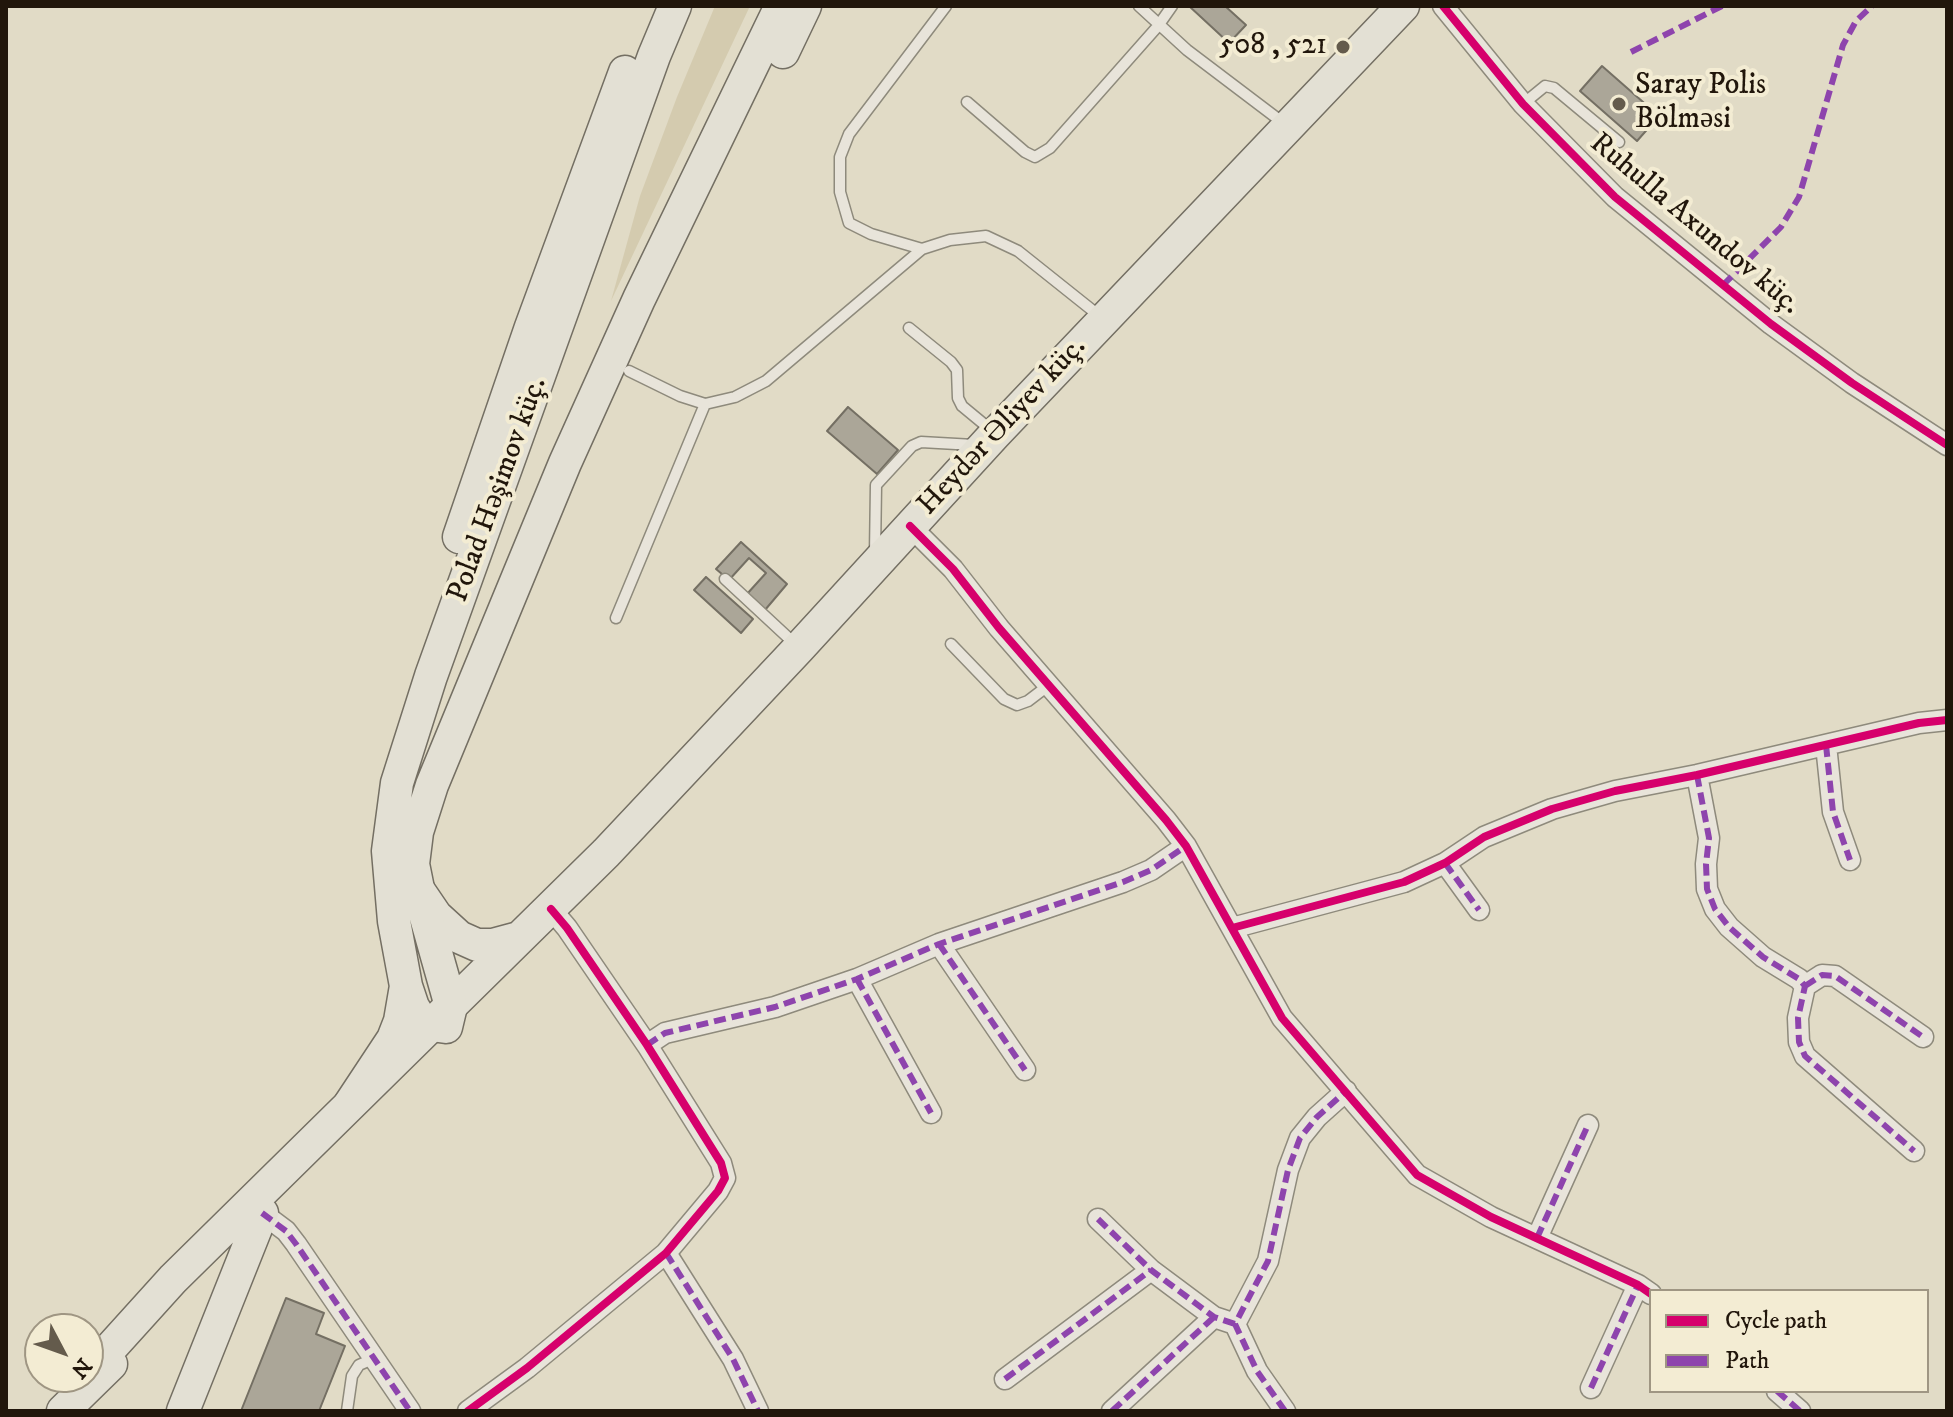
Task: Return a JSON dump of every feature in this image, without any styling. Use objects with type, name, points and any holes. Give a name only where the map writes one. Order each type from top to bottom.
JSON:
[{"type":"main road","points":[[397,783],[406,718],[434,608],[531,327],[651,6]]},
{"type":"main road","name":"Polad Həşimov küç.","points":[[406,986],[394,921],[388,851],[397,783],[431,676],[654,56],[675,6]]},
{"type":"main road","name":"Polad Həşimov küç.","points":[[446,1027],[451,1006],[449,994],[413,864],[417,832],[432,785],[565,463],[781,6]]},
{"type":"main road","points":[[470,695],[805,6]]},
{"type":"main road","name":"Heydər Əliyev küç.","points":[[537,922],[1403,6]]},
{"type":"main road","points":[[418,889],[436,916],[459,937],[477,945],[493,945],[537,922]]},
{"type":"main road","points":[[63,1411],[446,1027],[537,922]]},
{"type":"main road","points":[[104,1355],[173,1279],[537,922]]},
{"type":"main road","points":[[406,986],[421,1020],[446,1027]]},
{"type":"main road","points":[[350,1104],[393,1039],[400,1021],[406,986]]},
{"type":"main road","points":[[183,1411],[262,1213]]},
{"type":"main road","points":[[54,1411],[70,1393]]},
{"type":"street","name":"Ruhulla Axundov küç.","points":[[1443,6],[1523,104],[1615,197],[1747,305],[1852,383],[1947,445]]},
{"type":"street","points":[[910,526],[953,569],[999,628],[1132,778],[1186,846],[1282,1018],[1417,1175],[1491,1217],[1644,1290],[1591,1388]]},
{"type":"street","points":[[1232,928],[1404,882],[1445,863],[1484,837],[1552,809],[1615,791],[1919,723],[1947,720]]},
{"type":"street","points":[[1826,745],[1833,812],[1850,860]]},
{"type":"street","points":[[1697,775],[1709,838],[1707,889],[1715,909],[1729,927],[1763,957],[1805,986]]},
{"type":"street","points":[[647,1045],[665,1033],[775,1007],[857,979],[939,944],[1123,882],[1151,870],[1186,846]]},
{"type":"street","points":[[1445,863],[1479,910]]},
{"type":"street","points":[[468,1411],[527,1368],[666,1253],[718,1191],[725,1178],[721,1163],[647,1045],[567,928],[537,922]]},
{"type":"street","points":[[939,944],[1025,1070]]},
{"type":"street","points":[[1914,1151],[1805,1056],[1799,1042],[1798,1018],[1805,986],[1822,975],[1835,976],[1923,1037]]},
{"type":"street","points":[[857,979],[931,1113]]},
{"type":"street","points":[[1235,1324],[1268,1261],[1288,1170],[1300,1138],[1317,1117],[1346,1091]]},
{"type":"street","points":[[1537,1238],[1588,1125]]},
{"type":"street","points":[[262,1213],[286,1231],[296,1244],[410,1411]]},
{"type":"street","points":[[1098,1219],[1151,1270],[1214,1317],[1235,1324],[1257,1371],[1285,1411]]},
{"type":"street","points":[[666,1253],[733,1359],[758,1411]]},
{"type":"street","points":[[1005,1379],[1151,1270]]},
{"type":"street","points":[[1112,1411],[1214,1317]]},
{"type":"street","points":[[1779,1393],[1800,1411]]},
{"type":"lane","points":[[922,249],[871,234],[849,223],[840,192],[840,157],[849,134],[946,6]]},
{"type":"lane","points":[[1139,6],[1158,26],[1287,126]]},
{"type":"lane","points":[[967,102],[1025,152],[1035,157],[1050,148],[1158,26],[1172,6]]},
{"type":"lane","points":[[1523,104],[1545,86],[1554,88],[1619,142]]},
{"type":"lane","points":[[629,371],[680,396],[705,404],[735,397],[766,381],[922,249],[950,240],[986,236],[1018,251],[1104,319]]},
{"type":"lane","points":[[909,328],[957,370],[958,398],[990,440]]},
{"type":"lane","points":[[616,618],[705,404]]},
{"type":"lane","points":[[875,564],[876,485],[912,446],[921,442],[990,440]]},
{"type":"lane","points":[[725,579],[799,648]]},
{"type":"lane","points":[[951,644],[1004,699],[1017,705],[1028,701],[1049,685]]},
{"type":"lane","points":[[347,1411],[352,1376],[359,1365],[375,1358]]},
{"type":"shaded area","points":[[715,6],[750,6],[611,301],[640,196]]},
{"type":"building","points":[[1189,6],[1225,6],[1246,25],[1229,43]]},
{"type":"building","points":[[1602,66],[1659,116],[1637,141],[1580,91]]},
{"type":"building","points":[[848,407],[898,450],[877,474],[827,431]]},
{"type":"building","points":[[741,542],[787,584],[765,610],[747,594],[766,573],[749,558],[729,580],[716,569]]},
{"type":"building","points":[[706,577],[753,619],[741,633],[694,590]]},
{"type":"building","points":[[286,1298],[324,1313],[316,1334],[345,1346],[319,1411],[241,1411]]},
{"type":"marked path","points":[[1631,52],[1722,6]]},
{"type":"marked path","points":[[1723,285],[1781,227],[1799,197],[1843,45],[1856,21],[1872,6]]},
{"type":"marked path","points":[[1826,745],[1833,812],[1850,860]]},
{"type":"marked path","points":[[1697,775],[1709,838],[1707,889],[1715,909],[1729,927],[1763,957],[1805,986],[1798,1018],[1799,1042],[1805,1056],[1914,1151]]},
{"type":"marked path","points":[[647,1045],[665,1033],[775,1007],[857,979],[939,944],[1123,882],[1151,870],[1186,846]]},
{"type":"marked path","points":[[1445,863],[1479,910]]},
{"type":"marked path","points":[[939,944],[1025,1070]]},
{"type":"marked path","points":[[1805,986],[1822,975],[1835,976],[1923,1037]]},
{"type":"marked path","points":[[857,979],[931,1113]]},
{"type":"marked path","points":[[1285,1411],[1257,1371],[1235,1324],[1268,1261],[1288,1170],[1300,1138],[1317,1117],[1346,1091]]},
{"type":"marked path","points":[[1537,1238],[1588,1125]]},
{"type":"marked path","points":[[262,1213],[286,1231],[296,1244],[410,1411]]},
{"type":"marked path","points":[[1098,1219],[1151,1270],[1214,1317],[1235,1324]]},
{"type":"marked path","points":[[666,1253],[733,1359],[758,1411]]},
{"type":"marked path","points":[[1005,1379],[1151,1270]]},
{"type":"marked path","points":[[1591,1388],[1638,1285]]},
{"type":"marked path","points":[[1112,1411],[1214,1317]]},
{"type":"marked path","points":[[1779,1393],[1800,1411]]},
{"type":"cycle path","points":[[1443,6],[1523,104],[1615,197],[1771,324],[1852,383],[1947,445]]},
{"type":"cycle path","points":[[910,526],[953,569],[999,628],[1166,820],[1186,846],[1282,1018],[1417,1175],[1491,1217],[1649,1293]]},
{"type":"cycle path","points":[[1232,928],[1404,882],[1445,863],[1484,837],[1552,809],[1615,791],[1919,723],[1947,720]]},
{"type":"cycle path","points":[[468,1411],[527,1368],[666,1253],[718,1191],[725,1178],[721,1163],[647,1045],[551,909]]},
{"type":"place","name":"508 , 521","points":[[1343,47]]},
{"type":"place","name":"Saray Polis Bölməsi","points":[[1619,104]]}]
